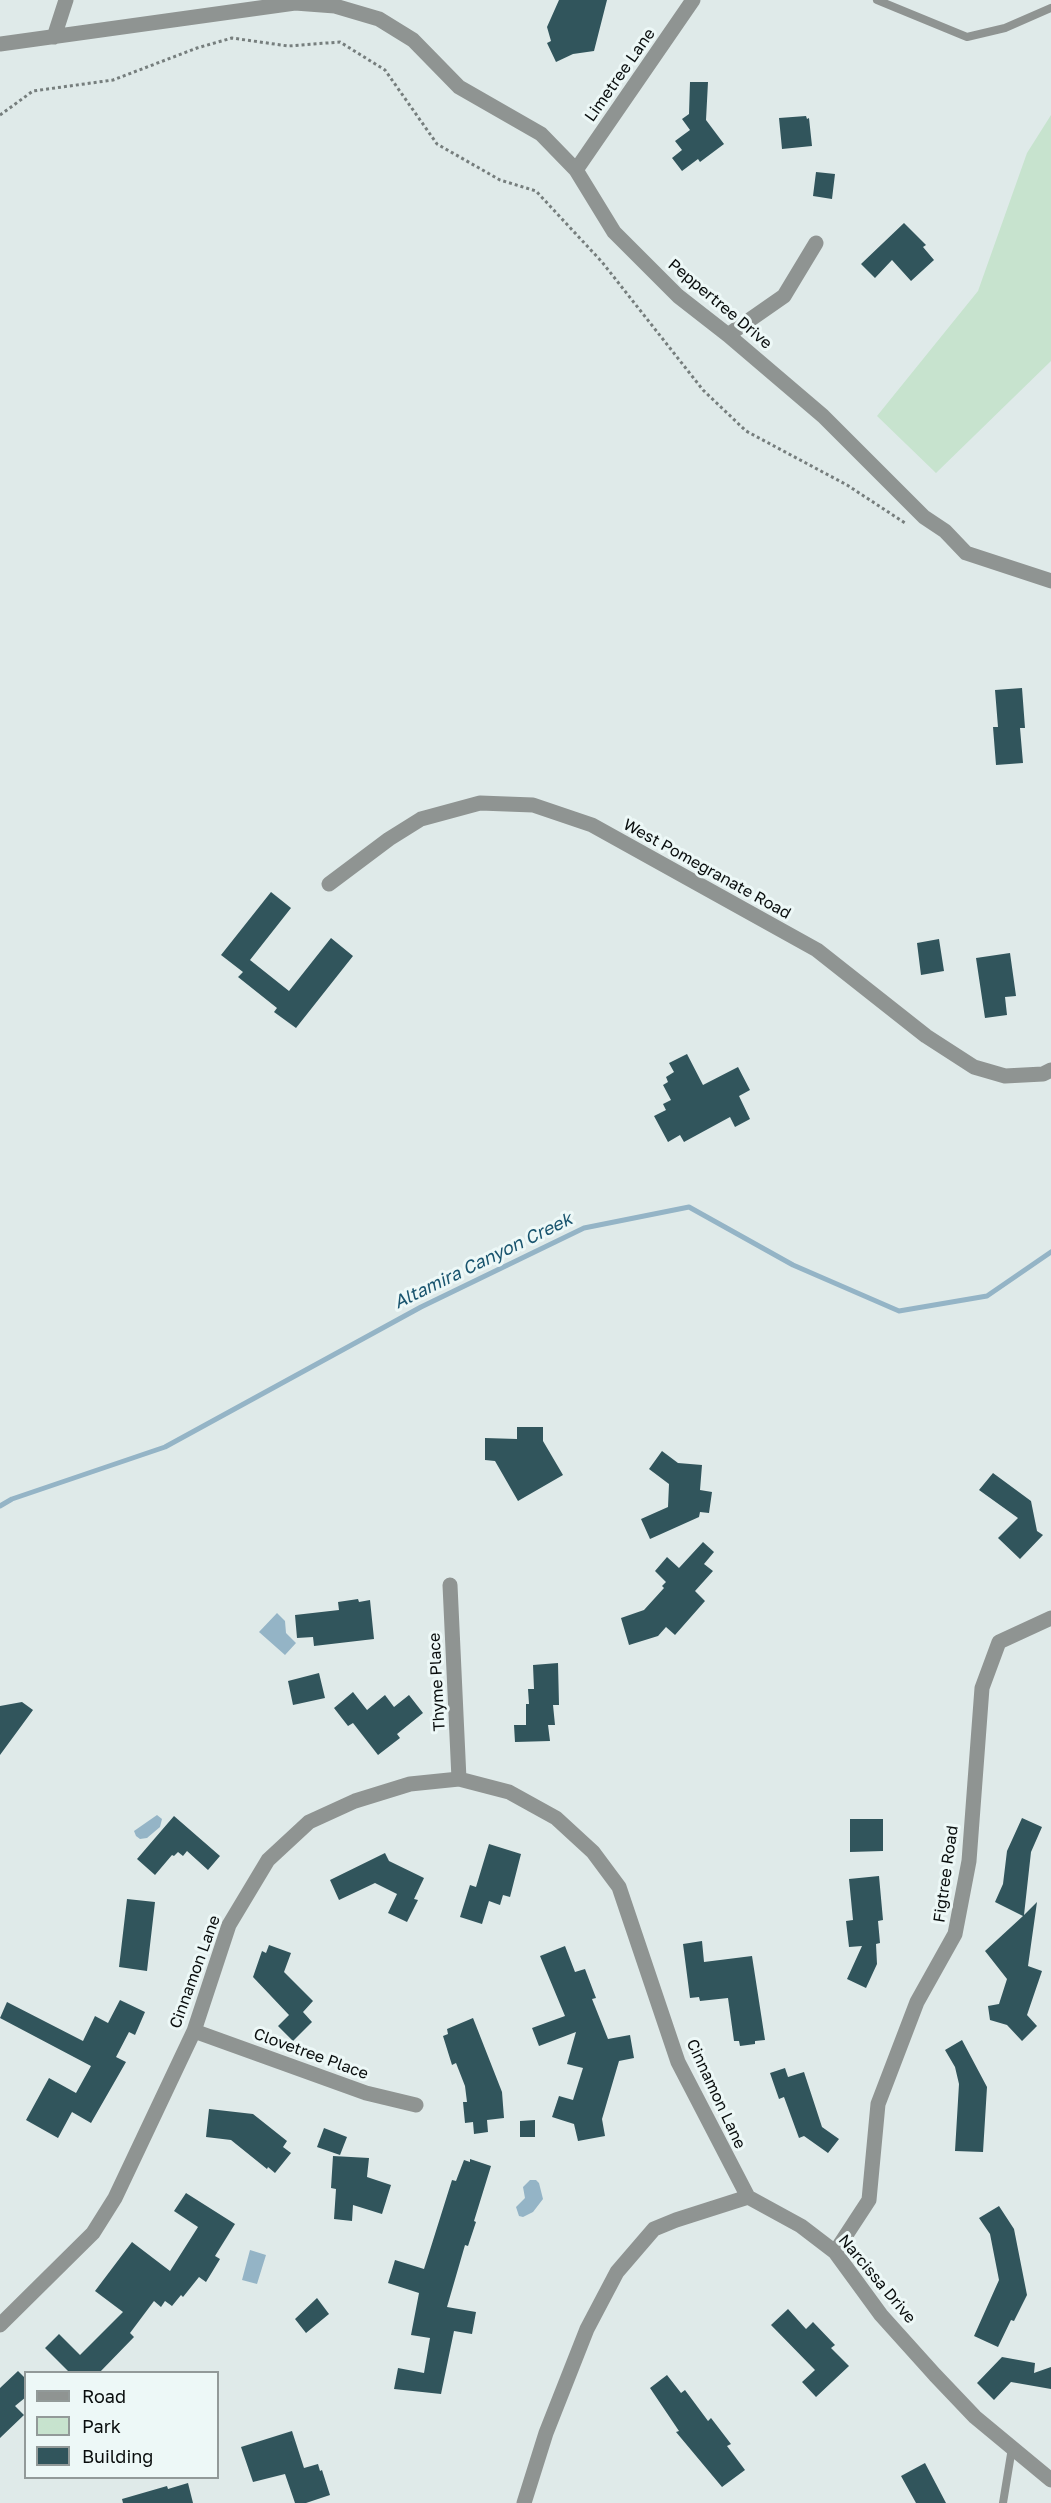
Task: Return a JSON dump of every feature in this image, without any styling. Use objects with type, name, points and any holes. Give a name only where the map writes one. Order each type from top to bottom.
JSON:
[{"type":"street","points":[[54,37],[66,0]]},
{"type":"street","name":"Limetree Lane","points":[[576,170],[693,0]]},
{"type":"street","name":"Peppertree Drive","points":[[0,44],[296,1],[335,6],[379,19],[413,40],[459,87],[541,134],[576,170],[614,232],[678,296],[728,335],[823,416],[924,517],[945,531],[966,553],[1051,581]]},
{"type":"street","points":[[728,335],[784,296],[816,243]]},
{"type":"street","name":"West Pomegranate Road","points":[[329,884],[389,839],[421,819],[480,803],[533,805],[592,825],[817,950],[926,1036],[974,1068],[1005,1076],[1042,1074],[1051,1070]]},
{"type":"street","name":"Thyme Place","points":[[450,1585],[459,1779]]},
{"type":"street","name":"Figtree Road","points":[[835,2252],[869,2200],[878,2104],[917,2002],[956,1934],[969,1861],[982,1688],[999,1642],[1051,1618]]},
{"type":"street","name":"Cinnamon Lane","points":[[0,2325],[93,2233],[115,2198],[194,2031],[229,1925],[268,1860],[309,1822],[355,1801],[410,1784],[459,1779],[509,1792],[556,1818],[593,1852],[619,1887],[678,2062],[748,2198]]},
{"type":"street","name":"Clovetree Place","points":[[194,2031],[366,2093],[416,2105]]},
{"type":"street","points":[[524,2503],[546,2433],[587,2329],[616,2272],[654,2229],[748,2198]]},
{"type":"street","name":"Narcissa Drive","points":[[748,2198],[801,2226],[835,2252],[881,2315],[935,2375],[975,2417],[1051,2480]]},
{"type":"lane","points":[[877,0],[968,37],[1005,28],[1051,8]]},
{"type":"lane","points":[[1004,2503],[1012,2448]]},
{"type":"path","points":[[0,115],[33,91],[113,80],[197,48],[232,38],[288,46],[340,42],[385,70],[437,144],[500,180],[536,191],[602,262],[703,390],[746,431],[848,485],[903,522],[913,524]]},
{"type":"green space","points":[[1051,115],[1051,361],[936,473],[877,416],[978,291],[1027,153]]},
{"type":"water","points":[[277,1613],[285,1621],[286,1633],[296,1643],[285,1655],[259,1632]]},
{"type":"water","points":[[157,1815],[162,1819],[160,1827],[147,1838],[140,1839],[136,1836],[134,1831]]},
{"type":"water","points":[[530,2180],[536,2180],[539,2183],[543,2199],[533,2212],[523,2217],[519,2216],[516,2207],[525,2198],[523,2187]]},
{"type":"water","points":[[250,2250],[266,2255],[257,2284],[242,2280]]},
{"type":"building","points":[[559,0],[607,0],[594,51],[573,54],[556,62],[547,43],[551,41],[547,27]]},
{"type":"building","points":[[690,82],[708,82],[706,120],[724,144],[700,162],[698,159],[682,171],[672,158],[682,150],[675,141],[690,130],[682,119],[689,114]]},
{"type":"building","points":[[806,116],[807,119],[809,118],[812,146],[782,149],[779,118]]},
{"type":"building","points":[[816,172],[835,174],[832,199],[813,196]]},
{"type":"building","points":[[904,223],[926,245],[923,247],[934,260],[911,281],[892,260],[875,278],[861,264]]},
{"type":"building","points":[[1022,688],[1025,728],[1020,728],[1023,763],[996,765],[993,727],[998,727],[995,690]]},
{"type":"building","points":[[271,892],[291,908],[250,960],[289,991],[331,938],[353,956],[296,1028],[274,1012],[277,1008],[238,977],[243,972],[221,955]]},
{"type":"building","points":[[939,939],[944,971],[921,975],[917,943]]},
{"type":"building","points":[[1010,953],[1016,996],[1005,997],[1007,1015],[985,1018],[976,958]]},
{"type":"building","points":[[687,1054],[703,1085],[738,1067],[750,1090],[739,1096],[750,1119],[735,1127],[730,1117],[684,1142],[680,1135],[668,1142],[654,1116],[666,1110],[663,1104],[671,1100],[663,1085],[668,1082],[666,1077],[674,1072],[669,1063]]},
{"type":"building","points":[[517,1427],[543,1427],[543,1441],[563,1475],[518,1501],[495,1461],[485,1460],[485,1438],[517,1439]]},
{"type":"building","points":[[662,1451],[678,1463],[702,1465],[700,1490],[712,1492],[709,1513],[700,1512],[699,1517],[650,1539],[641,1519],[668,1507],[669,1484],[649,1469]]},
{"type":"building","points":[[993,1473],[1031,1501],[1037,1531],[1043,1535],[1020,1559],[998,1538],[1018,1518],[979,1490]]},
{"type":"building","points":[[703,1542],[714,1552],[704,1564],[713,1571],[695,1591],[705,1601],[675,1635],[666,1627],[658,1636],[629,1645],[621,1618],[644,1610],[664,1588],[662,1586],[666,1582],[655,1571],[667,1557],[679,1568]]},
{"type":"building","points":[[358,1599],[359,1602],[370,1600],[374,1639],[314,1646],[313,1637],[297,1638],[295,1615],[339,1610],[338,1602]]},
{"type":"building","points":[[558,1663],[559,1705],[553,1705],[555,1725],[548,1725],[550,1741],[515,1742],[514,1725],[526,1725],[526,1704],[529,1704],[528,1689],[534,1689],[533,1665]]},
{"type":"building","points":[[319,1673],[325,1698],[293,1705],[288,1681]]},
{"type":"building","points":[[353,1692],[367,1710],[385,1695],[394,1707],[409,1695],[423,1713],[397,1734],[400,1738],[378,1755],[353,1723],[348,1726],[334,1708]]},
{"type":"building","points":[[22,1702],[33,1710],[0,1755],[0,1706]]},
{"type":"building","points":[[174,1816],[220,1856],[208,1870],[187,1851],[183,1856],[178,1852],[172,1855],[155,1875],[137,1859]]},
{"type":"building","points":[[1022,1818],[1042,1827],[1031,1852],[1024,1915],[1037,1902],[1028,1966],[1042,1971],[1027,2015],[1037,2026],[1022,2041],[1007,2025],[990,2020],[988,2006],[999,2004],[1007,1979],[985,1951],[1023,1916],[995,1902],[1003,1884],[1007,1851]]},
{"type":"building","points":[[850,1819],[883,1819],[883,1851],[850,1852]]},
{"type":"building","points":[[489,1844],[521,1854],[510,1897],[503,1895],[500,1905],[489,1901],[482,1924],[460,1917],[470,1885],[476,1887]]},
{"type":"building","points":[[385,1853],[389,1861],[424,1878],[414,1899],[418,1900],[407,1922],[388,1913],[397,1894],[375,1883],[339,1900],[330,1880]]},
{"type":"building","points":[[879,1876],[883,1920],[878,1921],[880,1943],[876,1944],[877,1964],[866,1988],[847,1979],[862,1946],[849,1947],[846,1921],[853,1920],[849,1879]]},
{"type":"building","points":[[127,1899],[155,1902],[147,1971],[119,1967]]},
{"type":"building","points":[[702,1941],[704,1962],[752,1956],[765,2040],[740,2046],[739,2041],[734,2041],[728,1998],[700,2001],[699,1997],[690,1998],[683,1944]]},
{"type":"building","points":[[269,1945],[291,1953],[284,1972],[313,2001],[303,2012],[312,2022],[293,2041],[278,2026],[289,2015],[253,1977],[262,1951],[266,1953]]},
{"type":"building","points":[[565,1946],[575,1972],[585,1969],[596,1998],[592,1999],[608,2039],[630,2035],[634,2058],[619,2061],[602,2119],[605,2136],[578,2141],[574,2124],[552,2117],[559,2096],[573,2100],[583,2068],[567,2064],[576,2032],[539,2046],[532,2028],[565,2016],[540,1956]]},
{"type":"building","points":[[120,2000],[145,2012],[135,2035],[129,2032],[116,2057],[126,2062],[91,2123],[72,2112],[58,2138],[26,2120],[49,2078],[76,2093],[91,2066],[0,2018],[7,2002],[83,2041],[95,2016],[108,2023]]},
{"type":"building","points":[[473,2018],[502,2092],[504,2118],[487,2120],[488,2132],[474,2134],[473,2122],[465,2123],[463,2102],[467,2102],[465,2086],[456,2063],[452,2065],[443,2036],[448,2034],[447,2029]]},
{"type":"building","points":[[962,2040],[987,2087],[983,2152],[955,2151],[959,2084],[955,2067],[945,2050]]},
{"type":"building","points":[[785,2068],[788,2077],[804,2072],[822,2127],[839,2139],[828,2153],[804,2136],[799,2138],[784,2097],[779,2099],[770,2073]]},
{"type":"building","points":[[209,2109],[253,2114],[287,2141],[283,2147],[291,2153],[275,2173],[231,2140],[206,2137]]},
{"type":"building","points":[[535,2120],[535,2137],[520,2137],[520,2121]]},
{"type":"building","points":[[324,2128],[347,2137],[340,2155],[317,2147]]},
{"type":"building","points":[[333,2156],[369,2158],[367,2177],[391,2185],[382,2214],[353,2205],[352,2221],[334,2219],[336,2189],[331,2188]]},
{"type":"building","points":[[470,2159],[491,2166],[474,2221],[476,2222],[468,2246],[465,2245],[447,2307],[476,2312],[472,2334],[454,2331],[441,2394],[394,2389],[398,2368],[424,2373],[430,2338],[411,2335],[419,2293],[388,2283],[395,2260],[424,2269],[452,2180],[456,2181],[464,2160],[470,2162]]},
{"type":"building","points":[[186,2193],[235,2224],[215,2256],[220,2259],[206,2282],[199,2277],[183,2297],[181,2295],[172,2306],[165,2301],[161,2307],[154,2301],[130,2333],[134,2337],[101,2371],[68,2371],[45,2348],[59,2334],[80,2355],[123,2312],[95,2291],[132,2242],[170,2271],[198,2227],[174,2211]]},
{"type":"building","points":[[999,2206],[1014,2229],[1027,2295],[998,2347],[974,2336],[999,2280],[990,2234],[979,2218]]},
{"type":"building","points":[[317,2298],[329,2314],[306,2333],[295,2319]]},
{"type":"building","points":[[788,2309],[806,2329],[813,2322],[835,2345],[831,2348],[849,2366],[816,2397],[802,2382],[815,2370],[771,2325]]},
{"type":"building","points":[[1002,2357],[1035,2363],[1034,2373],[1051,2367],[1051,2389],[1011,2382],[994,2400],[977,2383]]},
{"type":"building","points":[[18,2371],[24,2377],[24,2399],[15,2406],[24,2415],[0,2438],[0,2388]]},
{"type":"building","points":[[667,2375],[681,2393],[685,2390],[708,2421],[711,2418],[731,2444],[727,2446],[745,2470],[722,2487],[676,2432],[679,2431],[650,2388]]},
{"type":"building","points":[[292,2431],[304,2468],[318,2464],[330,2495],[306,2503],[295,2503],[285,2474],[253,2482],[241,2447]]},
{"type":"building","points":[[925,2463],[946,2503],[916,2503],[901,2476]]},
{"type":"building","points":[[188,2483],[193,2503],[123,2503],[122,2499],[167,2486],[168,2489]]},
{"type":"waterway","name":"Altamira Canyon Creek","points":[[0,1506],[12,1499],[165,1447],[421,1307],[584,1228],[689,1207],[793,1265],[899,1311],[987,1296],[1051,1252]]}]
